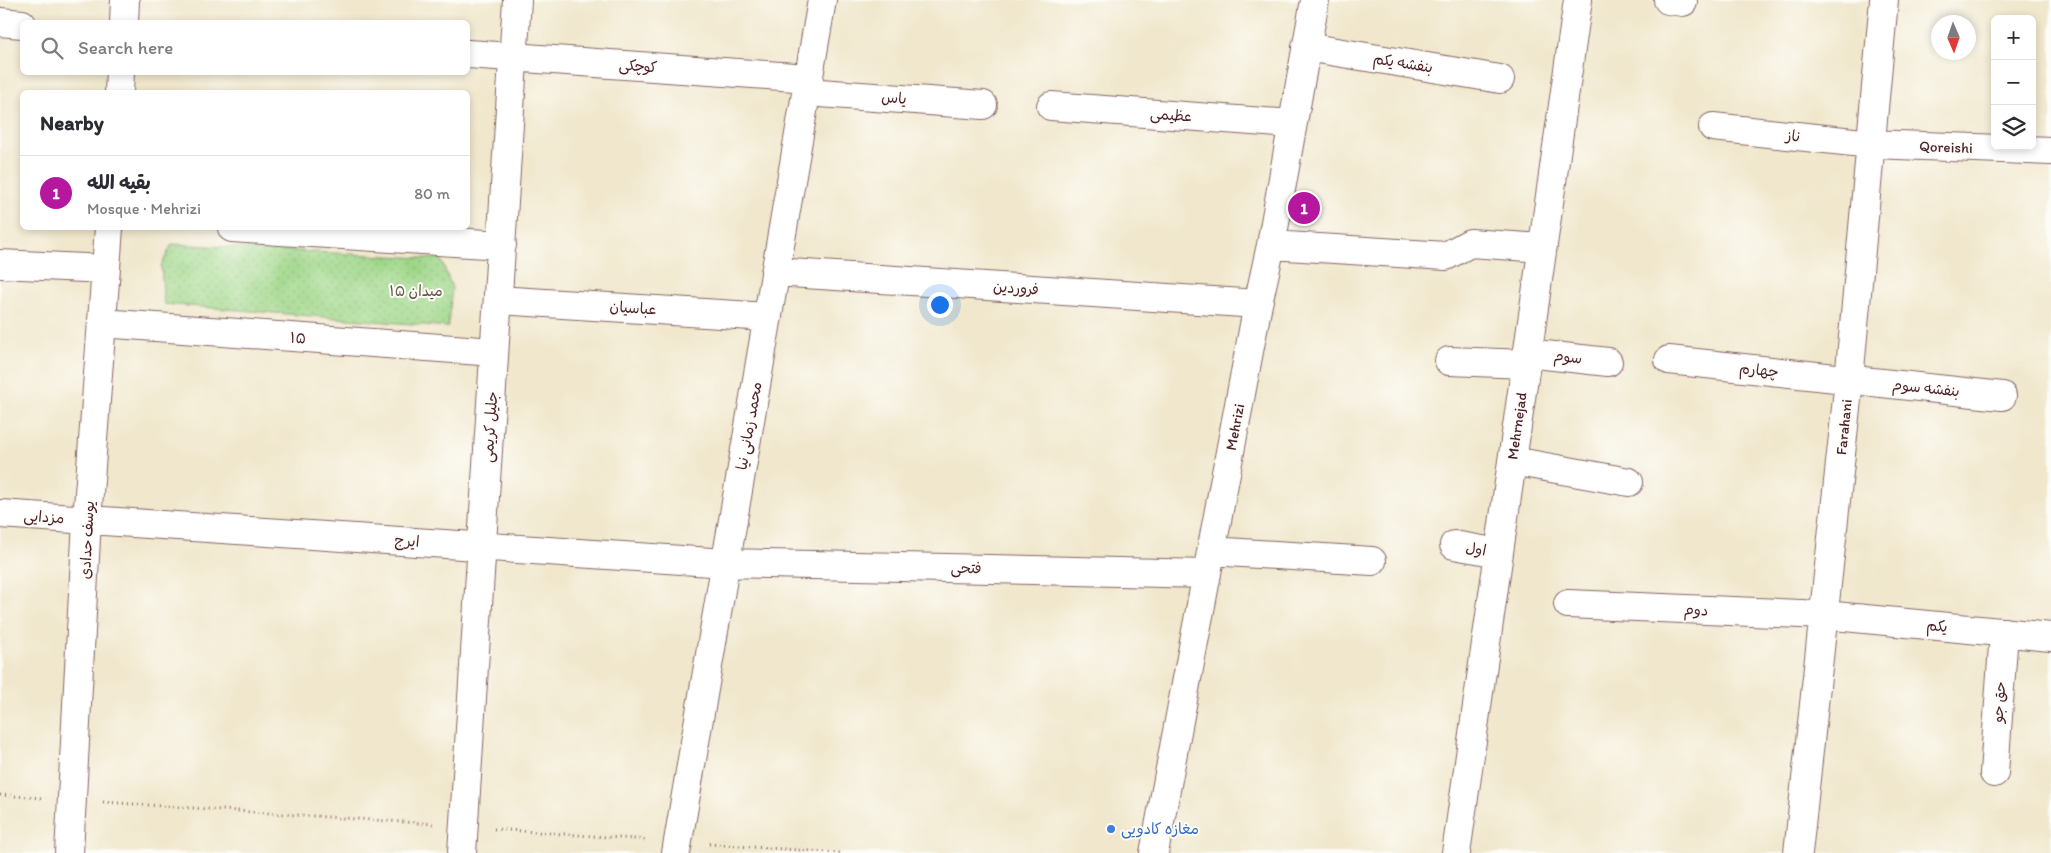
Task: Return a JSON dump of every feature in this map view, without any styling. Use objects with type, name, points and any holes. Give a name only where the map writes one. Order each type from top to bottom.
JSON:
[{"type":"street","points":[[124,20],[125,0]]},
{"type":"street","name":"جلیل کریمی","points":[[463,840],[517,0]]},
{"type":"street","name":"محمد زمانی نیا","points":[[677,847],[822,0]]},
{"type":"street","name":"Mehrizi","points":[[1154,853],[1315,0]]},
{"type":"street","name":"Mehrnejad","points":[[1456,853],[1578,0]]},
{"type":"street","name":"Farahani","points":[[1798,853],[1850,380],[1884,0]]},
{"type":"street","points":[[0,22],[20,24]]},
{"type":"street","name":"بنفشه یکم","points":[[1306,47],[1500,79]]},
{"type":"street","name":"کوچکی","points":[[470,54],[807,85]]},
{"type":"street","points":[[119,90],[120,75]]},
{"type":"street","name":"یاس","points":[[807,85],[983,105]]},
{"type":"street","name":"عظیمی","points":[[1051,106],[1292,124]]},
{"type":"street","name":"ناز","points":[[1713,127],[1872,144]]},
{"type":"street","name":"Qoreishi","points":[[1872,144],[2051,151]]},
{"type":"street","name":"یوسف حدادی","points":[[69,853],[87,520],[109,230]]},
{"type":"street","points":[[264,230],[502,245]]},
{"type":"street","points":[[1270,245],[1446,256],[1470,242],[1542,248]]},
{"type":"street","points":[[0,264],[106,269]]},
{"type":"street","name":"فروردین","points":[[775,272],[1258,304]]},
{"type":"street","name":"عباسیان","points":[[498,300],[768,317]]},
{"type":"street","name":"۱۵","points":[[102,323],[494,352]]},
{"type":"street","points":[[1449,361],[1526,359]]},
{"type":"street","name":"سوم","points":[[1526,359],[1608,362]]},
{"type":"street","name":"چهارم","points":[[1669,360],[1850,380]]},
{"type":"street","name":"بنفشه سوم","points":[[1850,380],[2002,396]]},
{"type":"street","points":[[1512,460],[1630,482]]},
{"type":"street","name":"مزدایی","points":[[0,514],[87,520]]},
{"type":"street","name":"ایرج","points":[[87,520],[726,563]]},
{"type":"street","name":"اول","points":[[1454,545],[1499,553]]},
{"type":"street","name":"فتحی","points":[[726,563],[1372,561]]},
{"type":"street","name":"دوم","points":[[1568,604],[1824,616]]},
{"type":"street","name":"یکم","points":[[1824,616],[2051,637]]},
{"type":"street","name":"حق جو","points":[[1994,773],[2004,632]]},
{"type":"path","points":[[0,795],[72,800],[463,840],[841,853]]},
{"type":"green space","name":"میدان ۱۵","points":[[172,244],[441,259],[452,288],[448,327],[164,304],[161,266]]},
{"type":"place","name":"بقیه الله","points":[[1304,208]]},
{"type":"place","name":"مغازه کادویی","points":[[1111,829]]}]
